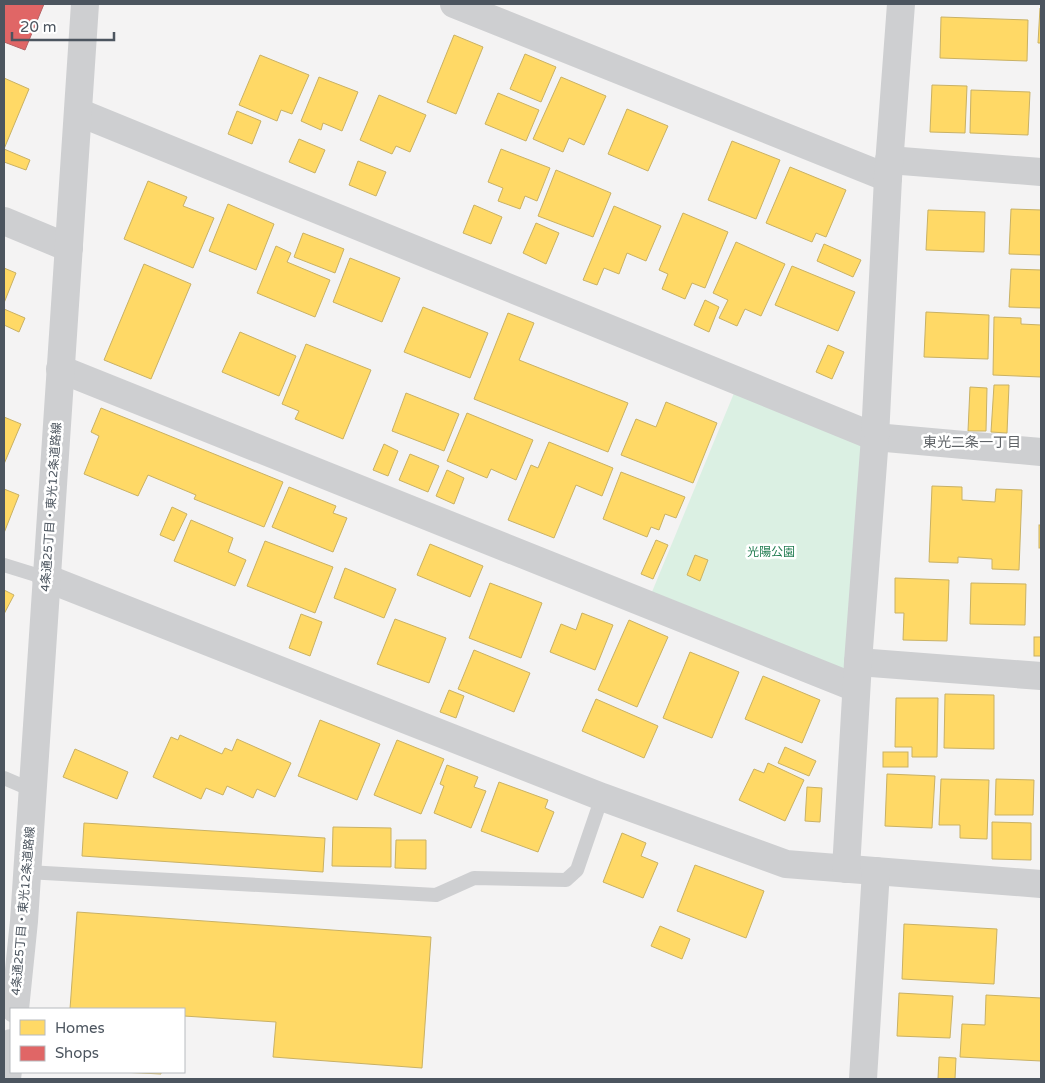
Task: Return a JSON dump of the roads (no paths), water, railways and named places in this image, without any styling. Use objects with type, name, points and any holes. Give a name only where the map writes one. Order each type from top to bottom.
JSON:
[{"type":"street","name":"4条通25丁目・東光12条道路線","points":[[15,1008],[14,917],[27,872],[85,4]]},
{"type":"street","points":[[454,4],[888,169],[1041,172]]},
{"type":"street","points":[[846,869],[857,675],[875,437],[888,169],[901,4]]},
{"type":"street","points":[[78,112],[875,437],[1041,452]]},
{"type":"street","points":[[4,221],[69,248]]},
{"type":"street","points":[[60,369],[857,675],[1041,676]]},
{"type":"street","points":[[46,578],[602,798],[786,864],[1041,884]]},
{"type":"street","points":[[863,1079],[876,871]]},
{"type":"street","points":[[8,1079],[10,1055]]},
{"type":"lane","points":[[4,565],[46,578]]},
{"type":"lane","points":[[4,778],[32,790]]},
{"type":"lane","points":[[27,872],[436,895],[474,878],[566,880],[577,870],[602,798]]},
{"type":"district","name":"東光二条一丁目","points":[[972,442]]},
{"type":"park label","name":"光陽公園","points":[[771,552]]}]
